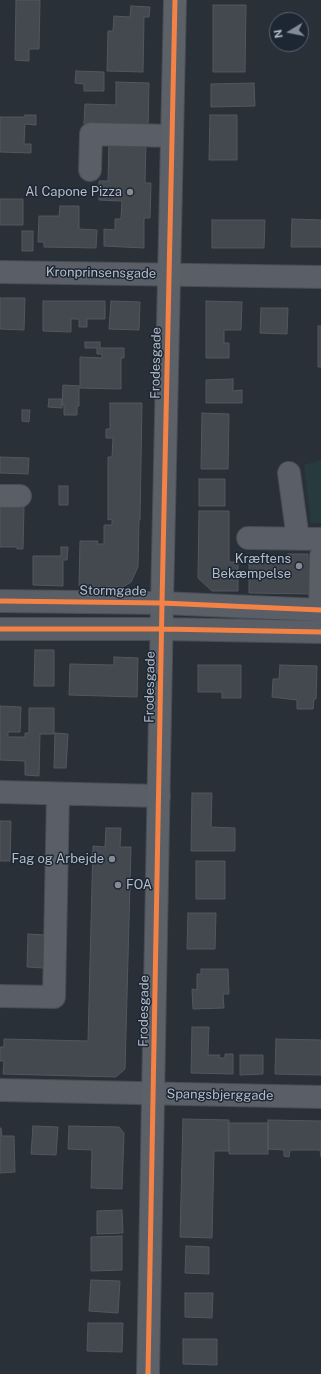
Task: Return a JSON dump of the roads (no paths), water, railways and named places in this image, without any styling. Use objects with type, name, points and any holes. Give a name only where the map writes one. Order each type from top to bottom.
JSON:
[{"type":"main road","name":"Frodesgade","points":[[148,1374],[158,796],[175,0]]},
{"type":"street","points":[[90,170],[91,134],[172,136]]},
{"type":"street","name":"Kronprinsensgade","points":[[0,272],[321,277]]},
{"type":"street","points":[[289,473],[298,539]]},
{"type":"street","points":[[248,538],[321,539]]},
{"type":"street","points":[[321,556],[321,610]]},
{"type":"street","name":"Stormgade","points":[[0,601],[162,603],[321,610]]},
{"type":"street","points":[[0,629],[162,629],[321,632]]},
{"type":"street","points":[[0,792],[158,796]]},
{"type":"street","points":[[0,996],[54,997],[58,794]]},
{"type":"street","name":"Spangsbjerggade","points":[[0,1090],[321,1097]]},
{"type":"place","name":"Al Capone Pizza","points":[[130,192]]},
{"type":"place","name":"Kræftens Bekæmpelse","points":[[299,566]]},
{"type":"place","name":"Fag og Arbejde","points":[[112,859]]},
{"type":"place","name":"FOA","points":[[118,885]]}]
